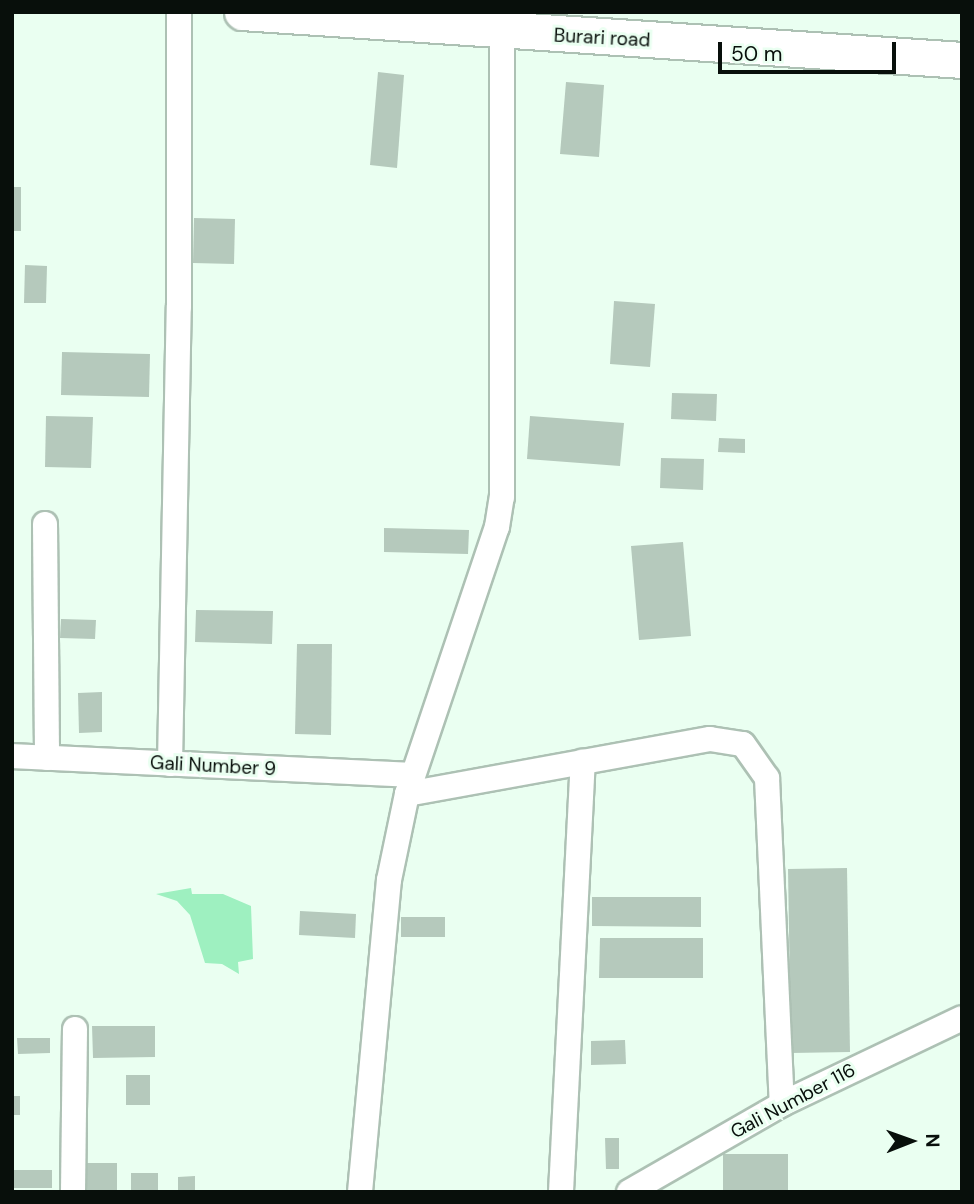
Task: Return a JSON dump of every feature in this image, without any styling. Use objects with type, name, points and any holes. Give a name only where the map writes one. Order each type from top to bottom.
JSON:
[{"type":"main road","name":"Burari road","points":[[242,12],[502,22],[962,61]]},
{"type":"main road","name":"Burari road","points":[[584,12],[962,41]]},
{"type":"street","points":[[170,764],[179,307],[179,12]]},
{"type":"street","points":[[360,1192],[389,880],[410,784],[493,540],[502,497],[502,22]]},
{"type":"street","points":[[46,524],[47,758]]},
{"type":"street","name":"Gali Number 9","points":[[12,756],[170,764],[410,784],[583,762],[725,739],[743,744],[756,757],[767,778],[782,1104]]},
{"type":"street","points":[[561,1192],[583,762]]},
{"type":"street","name":"Gali Number 116","points":[[629,1192],[782,1104],[962,1018]]},
{"type":"street","points":[[73,1192],[75,1029]]},
{"type":"shaded area","points":[[191,888],[192,894],[223,894],[251,906],[253,959],[238,962],[239,974],[222,964],[205,963],[190,915],[177,901],[156,894]]},
{"type":"building","points":[[378,72],[404,75],[397,168],[370,165]]},
{"type":"building","points":[[566,82],[604,85],[599,157],[560,154]]},
{"type":"building","points":[[12,187],[21,187],[21,231],[12,231]]},
{"type":"building","points":[[194,218],[235,219],[234,264],[193,263]]},
{"type":"building","points":[[25,265],[47,266],[46,303],[24,303]]},
{"type":"building","points":[[614,301],[655,304],[650,367],[610,364]]},
{"type":"building","points":[[62,352],[150,354],[149,397],[61,395]]},
{"type":"building","points":[[672,393],[717,394],[716,421],[671,419]]},
{"type":"building","points":[[46,416],[93,417],[91,468],[45,467]]},
{"type":"building","points":[[530,416],[624,423],[620,466],[527,459]]},
{"type":"building","points":[[719,438],[745,439],[745,453],[718,452]]},
{"type":"building","points":[[661,458],[704,459],[703,490],[660,488]]},
{"type":"building","points":[[384,528],[469,530],[468,554],[384,552]]},
{"type":"building","points":[[683,542],[691,636],[639,640],[631,546]]},
{"type":"building","points":[[196,610],[273,611],[272,644],[195,642]]},
{"type":"building","points":[[61,619],[96,620],[95,639],[60,638]]},
{"type":"building","points":[[297,644],[332,644],[331,735],[295,734]]},
{"type":"building","points":[[102,692],[102,732],[79,733],[78,693]]},
{"type":"building","points":[[847,868],[850,1052],[791,1053],[788,869]]},
{"type":"building","points":[[592,897],[701,897],[701,927],[592,926]]},
{"type":"building","points":[[300,911],[356,914],[355,938],[299,935]]},
{"type":"building","points":[[401,917],[445,917],[445,937],[401,937]]},
{"type":"building","points":[[600,938],[703,938],[703,978],[599,978]]},
{"type":"building","points":[[92,1026],[155,1026],[155,1057],[93,1058]]},
{"type":"building","points":[[17,1038],[50,1038],[50,1053],[18,1054]]},
{"type":"building","points":[[625,1040],[626,1064],[591,1065],[591,1041]]},
{"type":"building","points":[[126,1075],[150,1075],[150,1105],[126,1105]]},
{"type":"building","points":[[12,1096],[20,1096],[20,1115],[12,1115]]},
{"type":"building","points":[[605,1138],[619,1138],[619,1169],[606,1169]]},
{"type":"building","points":[[723,1154],[788,1154],[788,1192],[723,1192]]},
{"type":"building","points":[[82,1163],[117,1163],[117,1192],[82,1192]]},
{"type":"building","points":[[12,1170],[52,1170],[52,1188],[12,1188]]},
{"type":"building","points":[[131,1173],[158,1173],[158,1192],[131,1192]]},
{"type":"building","points":[[195,1176],[195,1192],[178,1192],[178,1177]]}]
